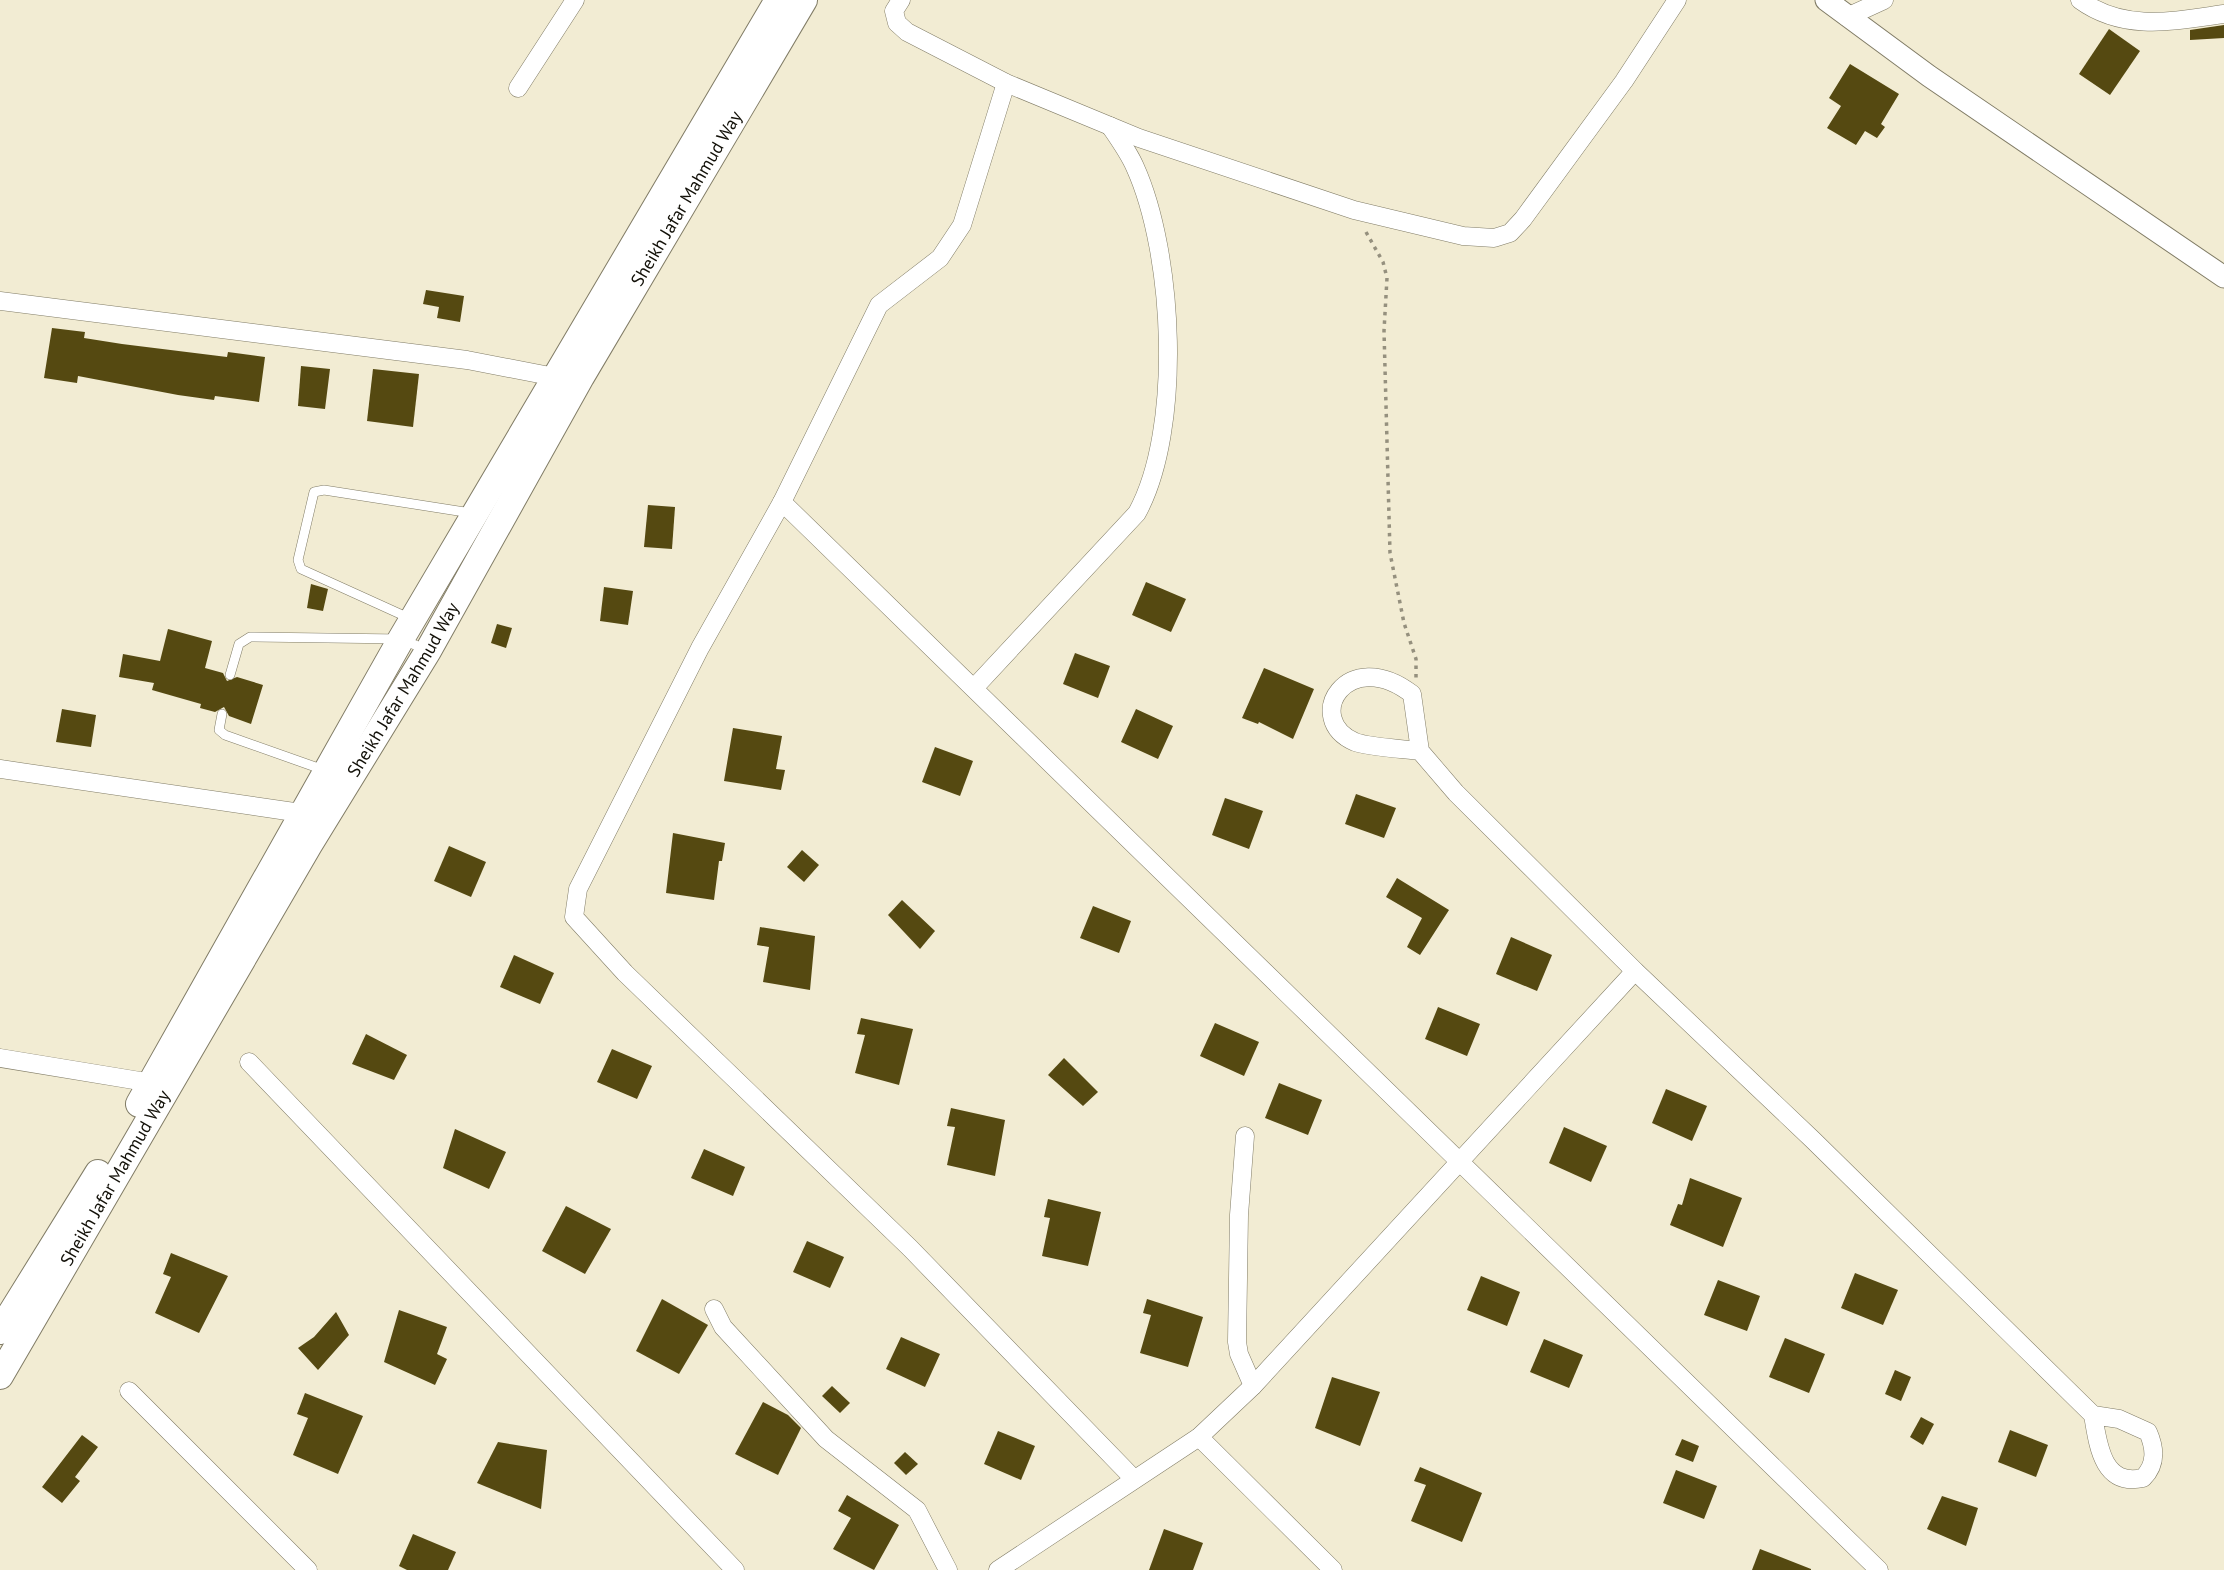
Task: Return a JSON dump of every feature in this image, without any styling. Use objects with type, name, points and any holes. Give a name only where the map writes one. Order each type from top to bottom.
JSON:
[{"type":"main road","name":"Sheikh Jafar Mahmud Way","points":[[0,1331],[152,1083],[301,813],[407,629],[778,0]]},
{"type":"main road","name":"Sheikh Jafar Mahmud Way","points":[[0,1376],[309,845],[428,651],[587,366],[804,0]]},
{"type":"street","points":[[518,88],[575,0]]},
{"type":"street","points":[[901,0],[894,11],[897,23],[907,32],[1006,83],[1110,126],[1354,210],[1463,236],[1494,237],[1510,233],[1624,81],[1677,0]]},
{"type":"street","points":[[1826,0],[1929,76],[2224,274]]},
{"type":"street","points":[[1847,17],[1884,0]]},
{"type":"street","points":[[2080,0],[2115,19],[2139,23],[2224,14]]},
{"type":"street","points":[[1006,83],[962,225],[940,258],[878,305],[782,502],[700,649],[578,889],[574,917],[625,973],[910,1248],[1134,1479]]},
{"type":"street","points":[[974,688],[1137,513],[1144,500],[1156,457],[1166,402],[1169,349],[1163,278],[1157,238],[1135,167],[1110,126]]},
{"type":"street","points":[[0,301],[467,360],[555,377]]},
{"type":"street","points":[[782,502],[1460,1159],[1879,1570]]},
{"type":"street","points":[[1420,751],[1355,742],[1340,732],[1333,722],[1337,694],[1354,677],[1398,683],[1412,694],[1420,751],[1456,793],[1635,971],[1813,1140],[2093,1415]]},
{"type":"street","points":[[0,769],[301,813]]},
{"type":"street","points":[[998,1570],[1199,1437],[1253,1386],[1635,971]]},
{"type":"street","points":[[0,1058],[152,1083]]},
{"type":"street","points":[[249,1062],[735,1570]]},
{"type":"street","points":[[1245,1136],[1239,1215],[1237,1342],[1239,1354],[1253,1386]]},
{"type":"street","points":[[714,1309],[723,1327],[826,1440],[917,1510],[948,1570]]},
{"type":"street","points":[[129,1391],[308,1570]]},
{"type":"street","points":[[1199,1437],[1334,1570]]},
{"type":"lane","points":[[428,651],[407,629],[301,569],[298,560],[314,492],[324,491],[476,514]]},
{"type":"lane","points":[[230,675],[239,644],[250,636],[407,629]]},
{"type":"lane","points":[[222,714],[219,730],[225,734],[326,771]]},
{"type":"path","points":[[1354,210],[1383,262],[1387,278],[1384,331],[1390,553],[1404,623],[1416,659],[1412,694]]},
{"type":"building","points":[[2224,25],[2224,38],[2190,40],[2190,30]]},
{"type":"building","points":[[2109,29],[2140,51],[2110,95],[2079,74]]},
{"type":"building","points":[[1850,64],[1899,94],[1881,124],[1885,127],[1877,138],[1865,131],[1856,145],[1827,128],[1841,106],[1829,98]]},
{"type":"building","points":[[426,290],[464,296],[460,322],[437,318],[439,307],[423,304]]},
{"type":"building","points":[[52,328],[85,332],[84,338],[122,344],[227,357],[228,352],[265,357],[259,402],[215,396],[214,400],[178,395],[78,376],[77,383],[44,378]]},
{"type":"building","points":[[301,366],[330,369],[325,409],[298,406]]},
{"type":"building","points":[[373,369],[419,374],[413,427],[367,421]]},
{"type":"building","points":[[648,505],[675,507],[672,549],[644,547]]},
{"type":"building","points":[[1146,582],[1186,599],[1171,632],[1132,615]]},
{"type":"building","points":[[311,584],[328,589],[323,611],[307,608]]},
{"type":"building","points":[[604,587],[633,591],[628,625],[600,621]]},
{"type":"building","points":[[497,624],[512,628],[506,648],[491,643]]},
{"type":"building","points":[[168,629],[212,641],[205,668],[223,673],[227,681],[237,677],[263,685],[251,724],[229,716],[224,707],[215,712],[200,708],[201,704],[152,690],[154,683],[119,677],[123,654],[160,661]]},
{"type":"building","points":[[1075,653],[1110,666],[1098,698],[1063,684]]},
{"type":"building","points":[[1264,668],[1314,689],[1293,739],[1259,722],[1258,724],[1242,718]]},
{"type":"building","points":[[62,709],[96,715],[91,747],[56,742]]},
{"type":"building","points":[[1136,709],[1173,726],[1158,759],[1121,742]]},
{"type":"building","points":[[733,728],[782,736],[776,769],[785,770],[781,790],[724,781]]},
{"type":"building","points":[[935,747],[973,761],[960,796],[922,782]]},
{"type":"building","points":[[1356,794],[1396,808],[1384,838],[1345,824]]},
{"type":"building","points":[[1225,798],[1263,811],[1249,849],[1212,835]]},
{"type":"building","points":[[673,833],[725,843],[722,861],[719,861],[714,900],[666,893]]},
{"type":"building","points":[[449,846],[486,862],[471,897],[434,881]]},
{"type":"building","points":[[802,850],[819,865],[804,882],[787,867]]},
{"type":"building","points":[[1397,878],[1449,910],[1420,955],[1407,947],[1422,918],[1386,897]]},
{"type":"building","points":[[902,900],[935,931],[920,949],[888,915]]},
{"type":"building","points":[[1093,906],[1131,921],[1119,953],[1080,938]]},
{"type":"building","points":[[760,927],[815,936],[810,990],[763,982],[769,947],[757,945]]},
{"type":"building","points":[[1511,937],[1552,955],[1537,991],[1496,974]]},
{"type":"building","points":[[514,955],[554,973],[540,1004],[500,987]]},
{"type":"building","points":[[1438,1007],[1480,1024],[1467,1056],[1425,1039]]},
{"type":"building","points":[[861,1018],[913,1029],[899,1085],[855,1073],[865,1035],[857,1034]]},
{"type":"building","points":[[1215,1023],[1259,1042],[1244,1076],[1200,1056]]},
{"type":"building","points":[[366,1034],[407,1055],[394,1080],[352,1064]]},
{"type":"building","points":[[612,1049],[652,1066],[637,1099],[597,1082]]},
{"type":"building","points":[[1064,1058],[1098,1092],[1083,1106],[1048,1075]]},
{"type":"building","points":[[1279,1083],[1322,1100],[1308,1135],[1265,1118]]},
{"type":"building","points":[[1666,1089],[1707,1106],[1692,1141],[1652,1123]]},
{"type":"building","points":[[951,1108],[1005,1120],[995,1176],[947,1165],[955,1127],[947,1126]]},
{"type":"building","points":[[1564,1127],[1607,1146],[1591,1182],[1549,1163]]},
{"type":"building","points":[[455,1129],[506,1152],[489,1189],[443,1168]]},
{"type":"building","points":[[704,1149],[745,1167],[733,1196],[691,1178]]},
{"type":"building","points":[[1690,1178],[1742,1198],[1723,1247],[1670,1225],[1678,1204],[1682,1205]]},
{"type":"building","points":[[1048,1199],[1101,1212],[1088,1266],[1042,1256],[1050,1218],[1044,1217]]},
{"type":"building","points":[[566,1206],[611,1229],[585,1274],[542,1251]]},
{"type":"building","points":[[807,1241],[844,1257],[830,1288],[793,1272]]},
{"type":"building","points":[[171,1253],[228,1276],[199,1333],[155,1313],[171,1277],[163,1274]]},
{"type":"building","points":[[1855,1273],[1898,1290],[1883,1325],[1841,1308]]},
{"type":"building","points":[[1481,1276],[1520,1292],[1507,1326],[1467,1310]]},
{"type":"building","points":[[1718,1280],[1760,1296],[1747,1331],[1704,1315]]},
{"type":"building","points":[[662,1299],[708,1325],[679,1374],[636,1351]]},
{"type":"building","points":[[1147,1299],[1203,1317],[1188,1367],[1140,1353],[1151,1315],[1143,1313]]},
{"type":"building","points":[[399,1310],[447,1327],[437,1354],[447,1359],[435,1385],[384,1362]]},
{"type":"building","points":[[336,1312],[349,1335],[318,1370],[298,1348],[314,1337]]},
{"type":"building","points":[[901,1337],[940,1354],[925,1387],[886,1369]]},
{"type":"building","points":[[1785,1338],[1825,1354],[1809,1393],[1769,1377]]},
{"type":"building","points":[[1544,1339],[1583,1355],[1569,1388],[1530,1372]]},
{"type":"building","points":[[1895,1370],[1911,1377],[1901,1401],[1885,1394]]},
{"type":"building","points":[[1332,1377],[1380,1392],[1360,1446],[1315,1428]]},
{"type":"building","points":[[832,1386],[850,1403],[840,1413],[822,1396]]},
{"type":"building","points":[[305,1393],[363,1416],[338,1474],[293,1455],[308,1418],[297,1414]]},
{"type":"building","points":[[763,1402],[788,1415],[801,1428],[778,1475],[735,1454]]},
{"type":"building","points":[[1921,1417],[1934,1424],[1923,1445],[1910,1437]]},
{"type":"building","points":[[2010,1430],[2048,1445],[2036,1477],[1998,1462]]},
{"type":"building","points":[[998,1431],[1035,1446],[1021,1480],[984,1464]]},
{"type":"building","points":[[82,1435],[98,1447],[75,1477],[80,1481],[62,1503],[42,1487]]},
{"type":"building","points":[[1682,1439],[1699,1446],[1693,1462],[1675,1455]]},
{"type":"building","points":[[498,1442],[547,1450],[541,1509],[477,1483]]},
{"type":"building","points":[[905,1452],[918,1464],[906,1475],[894,1463]]},
{"type":"building","points":[[1420,1467],[1482,1493],[1462,1542],[1411,1521],[1426,1485],[1414,1481]]},
{"type":"building","points":[[1676,1470],[1717,1486],[1704,1519],[1663,1503]]},
{"type":"building","points":[[847,1495],[899,1525],[874,1570],[833,1549],[851,1518],[838,1511]]},
{"type":"building","points":[[1942,1496],[1978,1508],[1966,1546],[1927,1529]]},
{"type":"building","points":[[1164,1529],[1203,1543],[1193,1570],[1149,1570]]},
{"type":"building","points":[[413,1534],[456,1552],[448,1570],[407,1570],[399,1566]]},
{"type":"building","points":[[1760,1549],[1811,1569],[1811,1570],[1752,1570]]}]
